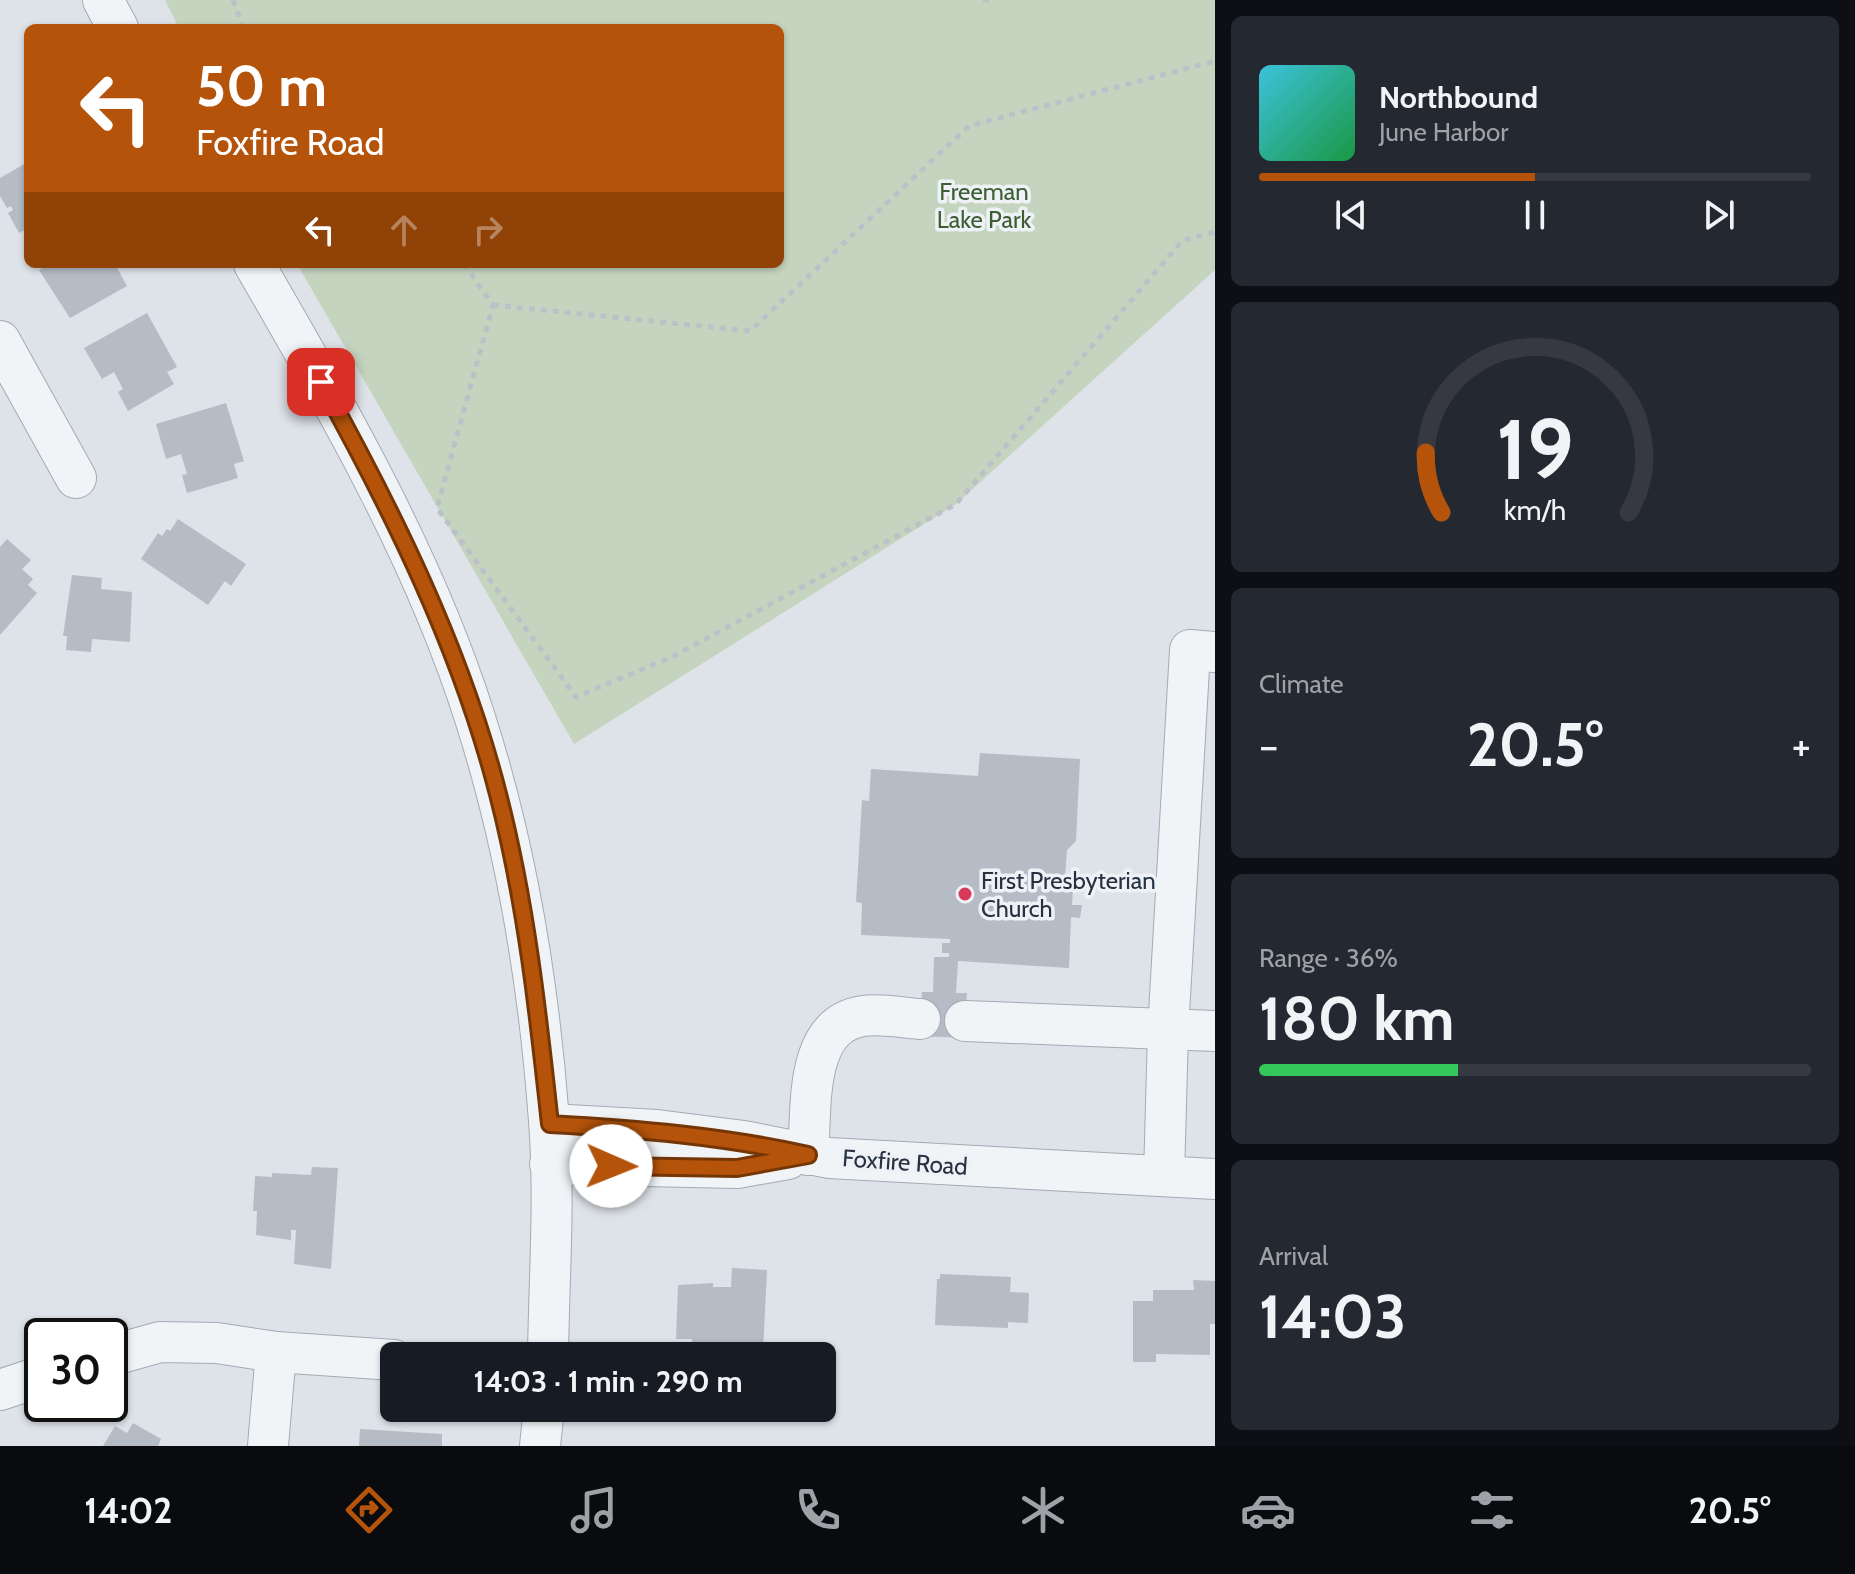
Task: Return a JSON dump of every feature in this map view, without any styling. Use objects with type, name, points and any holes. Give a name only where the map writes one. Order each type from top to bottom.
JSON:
[{"type":"street","points":[[103,0],[116,24]]},
{"type":"street","points":[[256,268],[350,434],[392,517],[429,598],[475,716],[498,793],[521,893],[539,1016],[550,1124],[548,1342]]},
{"type":"street","points":[[0,341],[76,478]]},
{"type":"street","points":[[1164,1176],[1168,1031],[1190,650],[1215,652]]},
{"type":"street","points":[[550,1164],[737,1168],[808,1155],[814,1078],[824,1038],[841,1023],[864,1016],[920,1019]]},
{"type":"street","points":[[965,1021],[1215,1031]]},
{"type":"street","name":"Foxfire Road","points":[[550,1124],[657,1130],[744,1141],[808,1155],[1215,1179]]},
{"type":"street","points":[[128,1351],[160,1342],[217,1343],[276,1352],[380,1359]]},
{"type":"street","points":[[268,1446],[276,1352]]},
{"type":"street","points":[[0,1390],[24,1382]]},
{"type":"street","points":[[540,1446],[543,1422]]},
{"type":"path","points":[[233,0],[242,24]]},
{"type":"path","points":[[983,0],[990,0]]},
{"type":"path","points":[[467,268],[493,305],[750,331],[969,126],[1215,61]]},
{"type":"path","points":[[493,305],[437,508],[576,697],[674,656],[956,504],[1183,240],[1215,232]]},
{"type":"green space","name":"Freeman Lake Park","points":[[165,0],[1215,0],[1215,270],[956,504],[574,744],[299,268],[784,268],[784,24],[177,24]]},
{"type":"building","points":[[24,164],[24,230],[19,233],[8,213],[13,210],[11,206],[7,208],[0,196],[0,178]]},
{"type":"building","points":[[117,268],[127,286],[70,318],[39,270]]},
{"type":"building","points":[[147,313],[177,367],[167,372],[174,384],[128,411],[118,392],[123,389],[114,372],[102,379],[84,348]]},
{"type":"building","points":[[226,403],[244,461],[234,464],[238,478],[187,493],[182,475],[187,474],[181,454],[166,459],[156,424]]},
{"type":"building","points":[[178,519],[246,564],[231,586],[225,581],[208,605],[141,559],[158,533],[162,536],[167,529],[170,531]]},
{"type":"building","points":[[7,539],[31,560],[22,569],[33,579],[28,585],[37,593],[0,635],[0,547]]},
{"type":"building","points":[[72,575],[102,578],[101,589],[132,592],[130,642],[92,639],[91,652],[66,650],[67,636],[63,636]]},
{"type":"building","name":"First Presbyterian Church","points":[[980,753],[1080,759],[1076,841],[1067,850],[1065,877],[1073,886],[1072,905],[1082,905],[1080,918],[1071,917],[1069,968],[958,961],[956,993],[967,993],[964,1038],[919,1036],[922,992],[933,992],[934,957],[949,957],[949,953],[942,953],[942,943],[950,943],[950,939],[861,935],[862,903],[856,902],[862,800],[869,801],[871,769],[978,776]]},
{"type":"building","points":[[312,1167],[338,1168],[331,1269],[294,1264],[296,1230],[291,1230],[291,1240],[256,1235],[257,1211],[253,1211],[255,1176],[272,1177],[272,1173],[311,1175]]},
{"type":"building","points":[[732,1268],[767,1270],[763,1342],[692,1342],[692,1339],[676,1339],[678,1285],[713,1283],[713,1287],[731,1287]]},
{"type":"building","points":[[940,1274],[1011,1277],[1010,1292],[1029,1293],[1028,1323],[1008,1322],[1008,1328],[935,1325],[937,1279],[940,1279]]},
{"type":"building","points":[[1193,1280],[1215,1281],[1215,1324],[1210,1324],[1210,1355],[1156,1354],[1156,1362],[1133,1362],[1133,1301],[1153,1301],[1153,1290],[1194,1290]]},
{"type":"building","points":[[133,1423],[161,1439],[158,1446],[103,1446],[115,1426],[127,1433]]},
{"type":"building","points":[[360,1429],[442,1434],[442,1446],[359,1446]]},
{"type":"place","name":"First Presbyterian Church","points":[[965,894]]},
{"type":"route","points":[[321,382],[392,517],[429,598],[475,716],[498,793],[521,893],[539,1016],[550,1124],[657,1130],[744,1141],[808,1155],[737,1168],[611,1166]]}]
